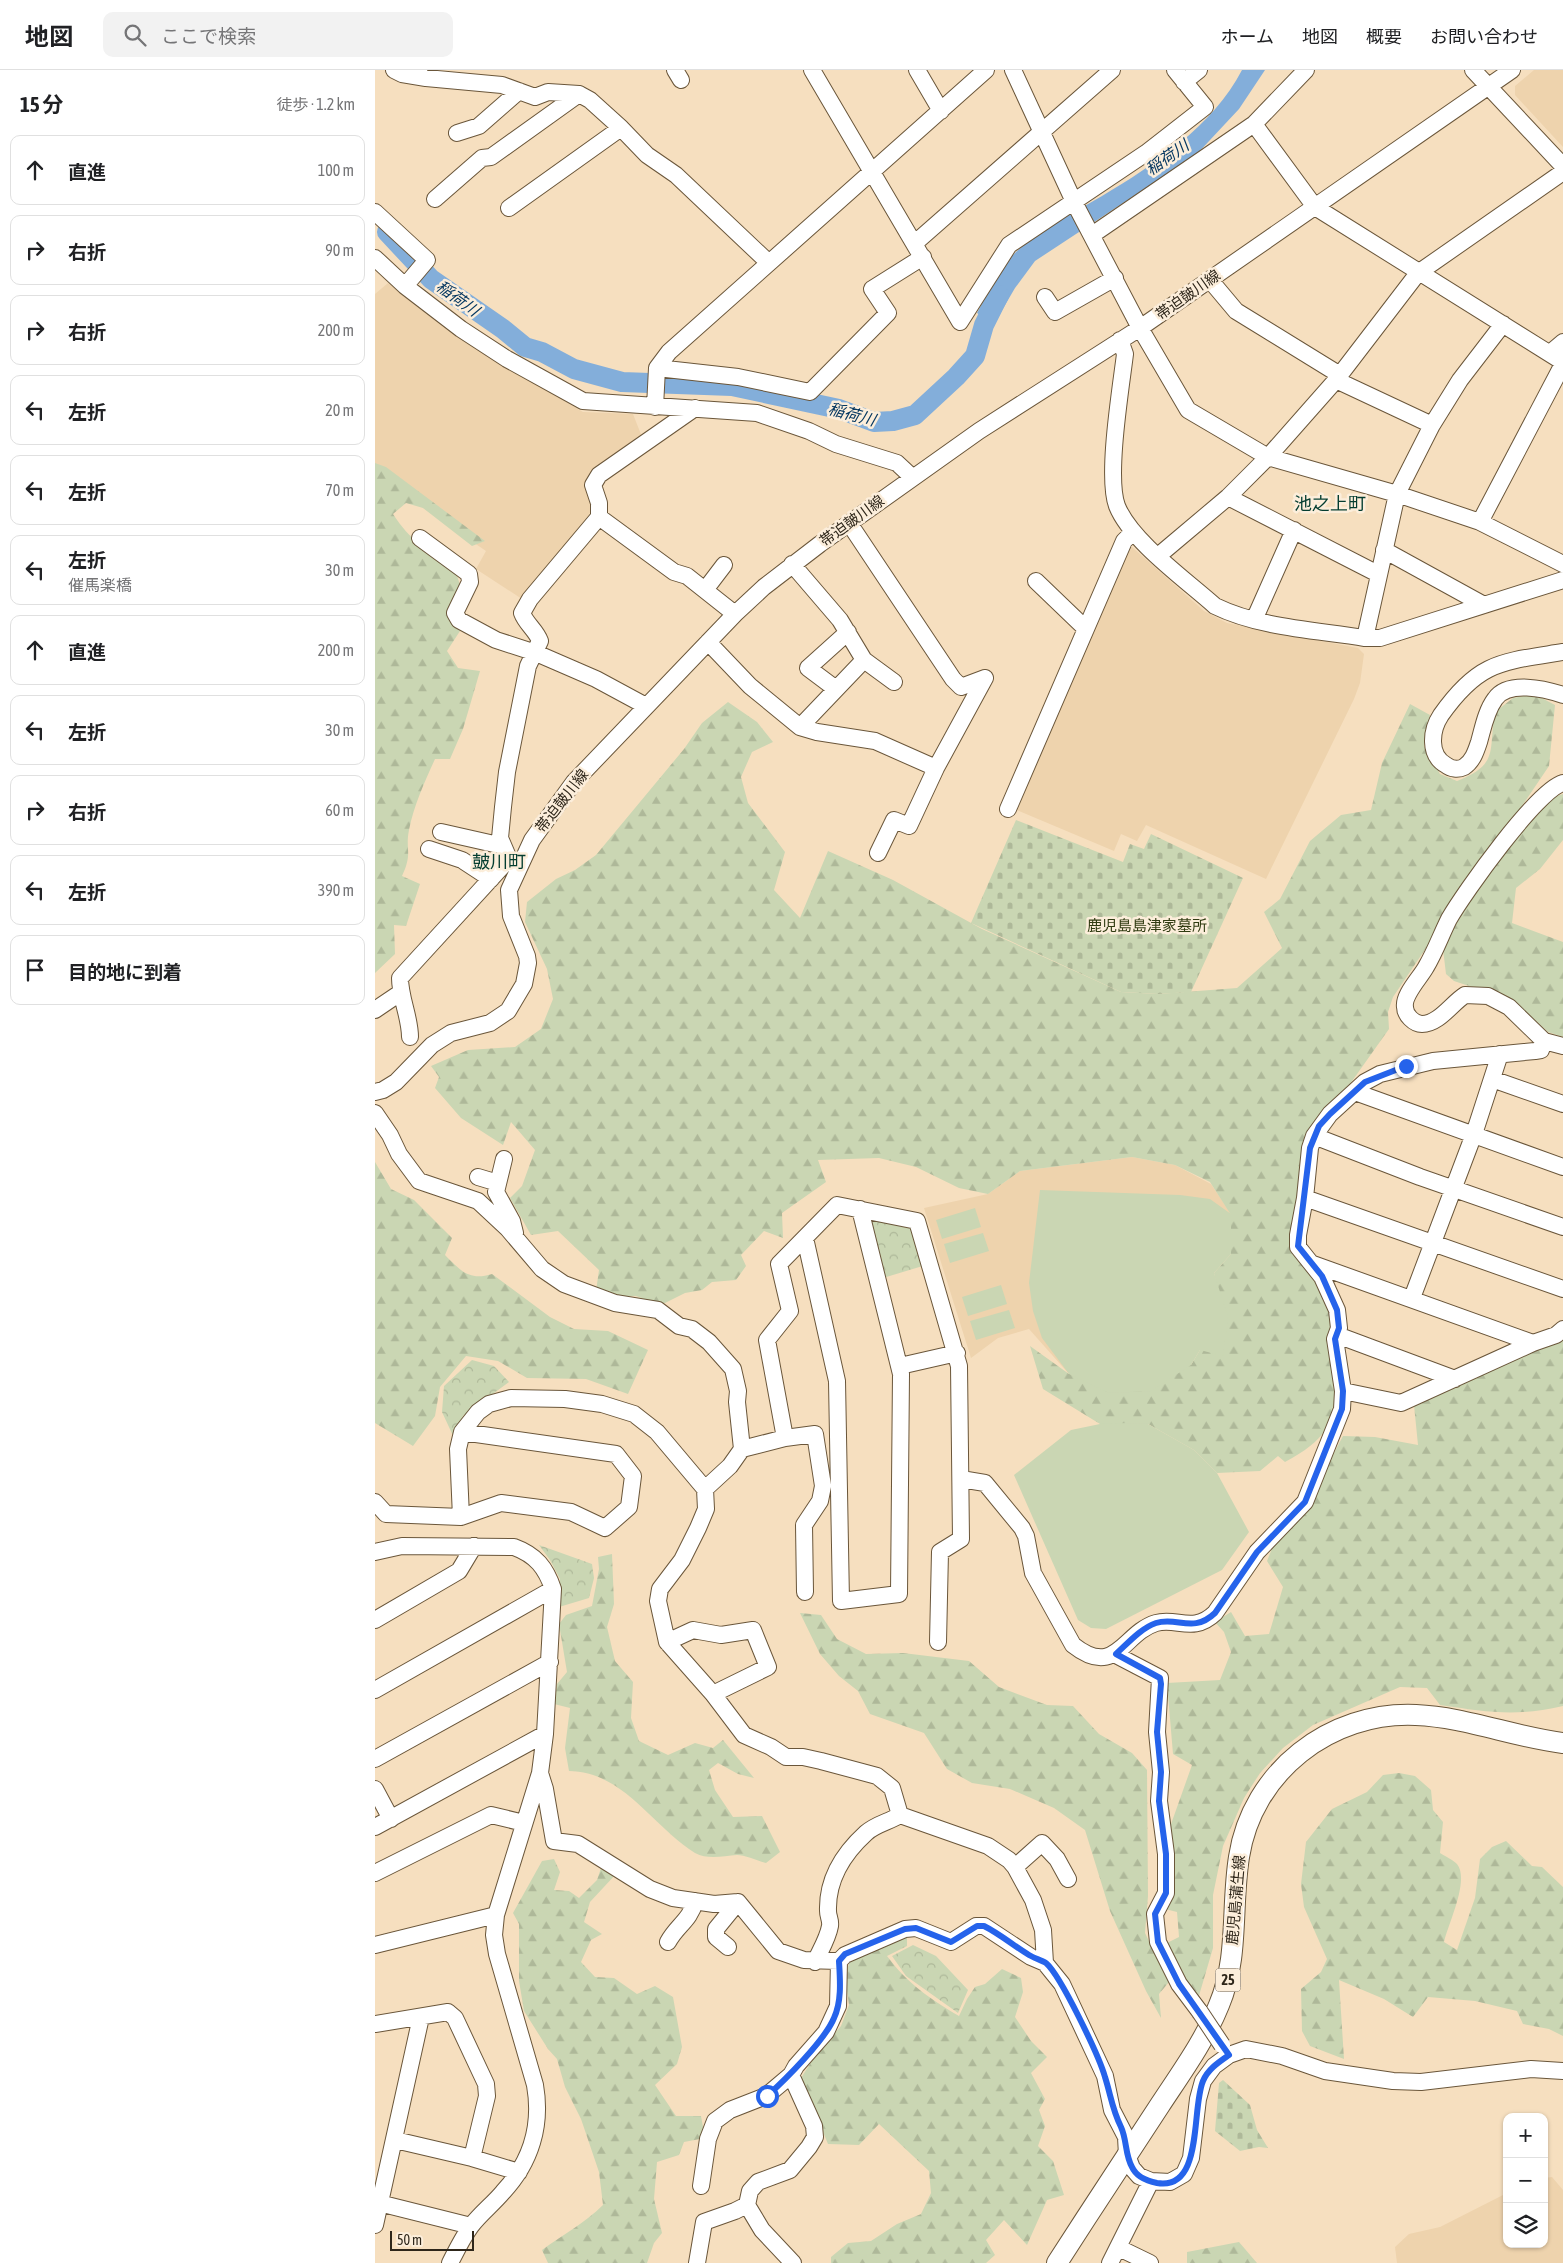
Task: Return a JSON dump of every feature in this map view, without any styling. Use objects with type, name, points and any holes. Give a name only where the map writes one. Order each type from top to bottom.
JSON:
[{"type":"main road","name":"鹿児島蒲生線","points":[[1057,2263],[1210,2024],[1220,2004],[1231,1962],[1236,1878],[1243,1836],[1255,1808],[1266,1789],[1293,1759],[1320,1737],[1340,1727],[1394,1715],[1425,1716],[1563,1743]]},
{"type":"street","points":[[394,70],[401,74],[426,78],[502,85],[535,96],[548,92],[579,94],[590,100],[647,155],[676,175],[769,263]]},
{"type":"street","points":[[812,70],[961,322],[1009,245],[1075,203],[1146,153],[1205,107],[1180,76],[1199,70]]},
{"type":"street","points":[[917,70],[941,111]]},
{"type":"street","points":[[655,403],[657,370],[669,352],[986,70]]},
{"type":"street","points":[[1013,70],[1075,203],[1141,328],[1188,410],[1268,457],[1397,494],[1480,522],[1563,564]]},
{"type":"street","points":[[657,370],[738,377],[810,392],[889,313],[872,289],[919,250],[1042,132],[1112,70]]},
{"type":"street","points":[[1092,234],[1254,124],[1306,70]]},
{"type":"street","points":[[1473,70],[1563,166]]},
{"type":"street","name":"帯迫皷川線","points":[[375,1092],[397,1082],[433,1045],[451,1033],[497,1020],[508,1011],[524,984],[528,963],[527,956],[515,929],[509,905],[510,857],[532,840],[574,782],[735,614],[792,564],[912,477],[1012,408],[1141,328],[1512,70]]},
{"type":"street","points":[[457,134],[479,126],[519,91]]},
{"type":"street","points":[[435,199],[482,158],[491,157],[579,94]]},
{"type":"street","points":[[1254,124],[1315,207],[1559,360]]},
{"type":"street","points":[[509,208],[621,128]]},
{"type":"street","points":[[1158,556],[1228,497],[1268,457],[1338,377],[1419,273],[1563,172]]},
{"type":"street","points":[[375,212],[427,260],[405,286]]},
{"type":"street","points":[[375,258],[405,286],[476,340],[583,402],[655,403],[757,414],[809,431],[836,444],[897,463],[912,477]]},
{"type":"street","points":[[1045,296],[1055,312],[1115,278]]},
{"type":"street","points":[[1210,280],[1236,311],[1338,377],[1432,425]]},
{"type":"street","points":[[1365,638],[1397,494],[1432,425],[1461,380],[1503,324]]},
{"type":"street","points":[[1120,340],[1125,354],[1115,445],[1116,504],[1133,532],[1215,606],[1231,614],[1253,620],[1365,638],[1380,638],[1398,634],[1563,580]]},
{"type":"street","points":[[1480,522],[1559,360],[1563,342]]},
{"type":"street","points":[[510,857],[501,838],[507,772],[528,666],[536,653],[540,641],[537,633],[524,619],[522,613],[530,599],[599,517],[599,502],[593,485],[599,475],[695,408]]},
{"type":"street","points":[[1228,497],[1378,574]]},
{"type":"street","points":[[599,517],[674,572],[687,576],[735,614]]},
{"type":"street","points":[[849,523],[953,679],[961,687],[985,678],[936,768],[909,826],[894,820],[878,852]]},
{"type":"street","points":[[1253,620],[1294,530]]},
{"type":"street","points":[[1007,809],[1124,541],[1133,532]]},
{"type":"street","points":[[420,538],[469,574],[470,582],[455,613],[459,620],[496,640],[536,653],[596,679],[646,706]]},
{"type":"street","points":[[1384,550],[1485,605]]},
{"type":"street","points":[[792,564],[848,632],[864,660],[894,682]]},
{"type":"street","points":[[705,590],[724,565]]},
{"type":"street","points":[[1036,581],[1086,629]]},
{"type":"street","points":[[837,689],[808,668],[824,651],[848,632]]},
{"type":"street","points":[[708,642],[750,686],[800,727],[817,732],[875,741],[936,768]]},
{"type":"street","points":[[1563,652],[1508,661],[1491,667],[1466,683],[1436,723],[1433,741],[1435,752],[1440,762],[1452,769],[1462,768],[1471,760],[1477,750],[1487,714],[1495,699],[1501,693],[1519,688],[1563,695]]},
{"type":"street","points":[[800,727],[864,660]]},
{"type":"street","points":[[1563,783],[1549,790],[1503,843],[1463,898],[1417,983],[1407,997],[1404,1006],[1415,1024],[1423,1025],[1433,1022],[1465,995],[1488,996],[1509,1007],[1544,1041],[1563,1046]]},
{"type":"street","points":[[441,832],[510,857]]},
{"type":"street","points":[[429,849],[462,860],[491,879]]},
{"type":"street","points":[[410,1037],[410,1028],[400,992],[400,978],[510,857]]},
{"type":"street","points":[[375,1010],[400,992]]},
{"type":"street","points":[[961,1479],[985,1482],[1022,1528],[1026,1536],[1033,1573],[1073,1645],[1083,1653],[1097,1657],[1116,1654],[1147,1628],[1156,1623],[1197,1624],[1207,1620],[1215,1613],[1257,1552],[1305,1502],[1342,1409],[1343,1391],[1335,1339],[1339,1320],[1332,1295],[1322,1276],[1298,1246],[1310,1148],[1314,1136],[1330,1114],[1365,1082],[1380,1074],[1406,1066],[1541,1050],[1544,1041]]},
{"type":"street","points":[[1412,1298],[1474,1134],[1500,1054]]},
{"type":"street","points":[[1492,1079],[1563,1104]]},
{"type":"street","points":[[1355,1092],[1563,1167]]},
{"type":"street","points":[[375,1113],[390,1135],[399,1154],[419,1181],[478,1201],[516,1238],[542,1269],[564,1284],[615,1304],[658,1310],[679,1326],[692,1329],[709,1342],[733,1369],[738,1392],[737,1402],[742,1449]]},
{"type":"street","points":[[1314,1136],[1563,1227]]},
{"type":"street","points":[[504,1159],[496,1192],[512,1222],[516,1238]]},
{"type":"street","points":[[478,1177],[498,1183]]},
{"type":"street","points":[[1305,1198],[1563,1289]]},
{"type":"street","points":[[785,1438],[767,1340],[790,1311],[779,1264],[837,1205],[917,1220],[957,1353],[959,1366],[961,1539],[940,1552],[938,1642]]},
{"type":"street","points":[[805,1238],[837,1381],[841,1601],[899,1594],[900,1366],[860,1209]]},
{"type":"street","points":[[1311,1264],[1412,1298],[1533,1343]]},
{"type":"street","points":[[1343,1391],[1401,1404],[1533,1343],[1556,1335],[1563,1329]]},
{"type":"street","points":[[1337,1335],[1455,1378]]},
{"type":"street","points":[[900,1366],[957,1353]]},
{"type":"street","points":[[461,1517],[458,1449],[462,1432],[478,1412],[489,1404],[511,1398],[565,1399],[602,1404],[634,1414],[646,1422],[657,1432],[705,1489],[706,1509],[698,1528],[681,1560],[660,1589],[658,1601],[667,1642],[713,1694],[744,1735],[771,1748],[786,1758],[803,1757],[877,1776],[892,1788],[900,1815]]},
{"type":"street","points":[[375,1502],[386,1514],[461,1517],[501,1503],[571,1512],[605,1528],[629,1507],[633,1476],[616,1454],[462,1432]]},
{"type":"street","points":[[705,1489],[730,1466],[742,1449],[785,1438],[815,1434],[823,1486],[820,1501],[804,1525],[805,1592]]},
{"type":"street","points":[[375,1552],[401,1546],[514,1547],[526,1551],[539,1562],[547,1573],[553,1589],[545,1734],[539,1773],[496,1915],[494,1935],[497,1954],[535,2085],[538,2104],[537,2124],[532,2146],[519,2172],[505,2191],[471,2226],[450,2263]]},
{"type":"street","points":[[375,1620],[459,1571],[473,1546]]},
{"type":"street","points":[[375,1690],[553,1589]]},
{"type":"street","points":[[667,1642],[693,1630],[721,1635],[753,1630],[768,1667],[713,1694]]},
{"type":"street","points":[[1116,1654],[1160,1678],[1157,1732],[1161,1772],[1159,1801],[1166,1854],[1166,1893],[1155,1914],[1158,1942],[1179,1984],[1226,2050]]},
{"type":"street","points":[[375,1759],[550,1662]]},
{"type":"street","points":[[375,1827],[545,1734]]},
{"type":"street","points":[[539,1773],[545,1789],[553,1841],[578,1844],[650,1889],[673,1898],[714,1904],[738,1902],[778,1951],[815,1962],[839,1961]]},
{"type":"street","points":[[375,1789],[391,1819]]},
{"type":"street","points":[[375,1874],[491,1815],[524,1823]]},
{"type":"street","points":[[815,1962],[830,1928],[831,1918],[828,1913],[831,1890],[837,1869],[845,1854],[876,1826],[900,1815],[988,1846],[1009,1860],[1015,1867],[1033,1900],[1043,1930],[1045,1963]]},
{"type":"street","points":[[1015,1867],[1042,1843],[1057,1859],[1068,1879]]},
{"type":"street","points":[[668,1942],[674,1931],[692,1915],[695,1901]]},
{"type":"street","points":[[728,1947],[716,1937],[716,1929],[738,1902]]},
{"type":"street","points":[[375,1945],[496,1915]]},
{"type":"street","points":[[701,2186],[708,2139],[715,2121],[730,2110],[767,2096],[791,2075],[796,2066],[826,2032],[834,2018],[840,1990],[839,1961],[845,1954],[905,1929],[916,1928],[951,1942],[977,1926],[984,1926],[1031,1957],[1045,1963],[1062,1984],[1105,2076],[1112,2110],[1126,2137],[1127,2155],[1132,2168],[1139,2176],[1151,2181],[1171,2182],[1184,2174],[1189,2167],[1198,2099],[1203,2081],[1226,2050]]},
{"type":"street","points":[[375,2024],[448,2012],[455,2018],[486,2084],[487,2096],[473,2158]]},
{"type":"street","points":[[375,2225],[377,2203],[395,2140],[421,2017]]},
{"type":"street","points":[[1226,2050],[1261,2050],[1325,2070],[1393,2081],[1421,2082],[1531,2069],[1563,2071]]},
{"type":"street","points":[[791,2075],[814,2126],[815,2137],[790,2170],[781,2175],[767,2178],[754,2186],[750,2190],[747,2205],[762,2230],[793,2263]]},
{"type":"street","points":[[395,2140],[473,2158],[519,2172]]},
{"type":"street","points":[[1110,2263],[1151,2181]]},
{"type":"street","points":[[377,2203],[471,2226]]},
{"type":"street","points":[[697,2263],[704,2222],[747,2205]]},
{"type":"street","points":[[1119,2248],[1148,2263]]},
{"type":"shaded area","points":[[1534,70],[1563,70],[1563,147],[1515,95],[1515,86]]},
{"type":"shaded area","points":[[388,283],[450,331],[583,412],[633,414],[642,437],[589,474],[585,485],[594,507],[592,516],[522,599],[476,569],[486,551],[375,475],[375,294]]},
{"type":"shaded area","points":[[1125,546],[1132,547],[1204,611],[1227,623],[1358,648],[1364,654],[1360,683],[1354,699],[1266,879],[1146,825],[1137,841],[1121,834],[1114,851],[1012,808]]},
{"type":"shaded area","points":[[1132,1157],[1175,1165],[1211,1184],[1231,1214],[1069,1374],[1029,1329],[998,1338],[971,1358],[924,1208],[988,1194],[1020,1171]]},
{"type":"shaded area","points":[[1552,2177],[1563,2190],[1563,2263],[1397,2263],[1395,2247],[1409,2234],[1440,2227],[1503,2195],[1503,2248],[1548,2248],[1548,2178]]},
{"type":"green space","points":[[375,463],[386,467],[485,541],[472,546],[423,508],[406,503],[393,514],[406,531],[420,544],[435,556],[454,566],[460,585],[452,615],[460,631],[447,651],[458,668],[480,671],[463,729],[450,759],[435,759],[417,802],[409,830],[408,857],[402,876],[420,884],[406,926],[394,925],[395,954],[375,973]]},
{"type":"green space","points":[[1534,694],[1555,705],[1549,766],[1393,997],[1388,1012],[1389,1029],[1345,1091],[1310,1129],[1298,1203],[1291,1225],[1289,1246],[1319,1281],[1329,1299],[1334,1379],[1333,1411],[1328,1425],[1320,1437],[1305,1450],[1285,1462],[1278,1456],[1260,1471],[1217,1473],[1194,1450],[1148,1424],[1100,1424],[1043,1389],[1030,1346],[1069,1374],[1191,1365],[1200,1350],[1218,1292],[1214,1273],[1231,1254],[1231,1215],[1210,1182],[1175,1165],[1132,1157],[1020,1171],[988,1194],[959,1188],[916,1167],[879,1158],[818,1160],[826,1182],[782,1213],[783,1238],[764,1231],[741,1255],[746,1266],[736,1280],[712,1282],[702,1290],[685,1293],[661,1305],[636,1296],[614,1296],[596,1291],[599,1270],[558,1231],[531,1235],[510,1198],[522,1186],[535,1150],[511,1122],[503,1145],[461,1118],[435,1088],[439,1077],[431,1066],[468,1050],[515,1047],[541,1029],[553,999],[547,969],[525,922],[527,902],[556,879],[575,870],[596,855],[684,749],[702,723],[728,702],[757,722],[773,742],[752,752],[741,777],[748,803],[785,852],[774,890],[800,918],[828,851],[893,880],[982,929],[1121,992],[1158,994],[1237,988],[1282,948],[1264,912],[1280,899],[1310,841],[1341,815],[1371,810],[1382,763],[1410,704],[1430,715],[1424,746],[1440,774],[1457,781],[1471,775],[1486,762],[1491,746],[1495,712],[1513,698]]},
{"type":"green space","points":[[1563,794],[1563,840],[1540,869],[1516,888],[1512,923],[1563,942],[1563,1037],[1548,1032],[1514,1001],[1454,981],[1446,974],[1443,949],[1469,900],[1544,800]]},
{"type":"green space","name":"鹿児島島津家墓所","points":[[1016,820],[1123,862],[1130,844],[1144,849],[1151,834],[1243,878],[1191,992],[1158,994],[1121,992],[971,923]]},
{"type":"green space","points":[[375,1162],[391,1189],[414,1200],[452,1238],[445,1255],[461,1270],[477,1276],[492,1274],[550,1317],[574,1329],[608,1331],[648,1350],[628,1394],[586,1379],[527,1378],[498,1361],[466,1356],[440,1387],[435,1416],[413,1446],[375,1423]]},
{"type":"green space","points":[[1040,1190],[1180,1195],[1210,1199],[1231,1214],[1231,1254],[1214,1273],[1228,1317],[1223,1356],[1200,1350],[1191,1365],[1151,1391],[1109,1393],[1069,1374],[1042,1338],[1033,1311],[1029,1283]]},
{"type":"green space","points":[[975,1208],[981,1227],[942,1239],[936,1220]]},
{"type":"green space","points":[[876,1217],[907,1223],[916,1234],[926,1265],[883,1278],[868,1223]]},
{"type":"green space","points":[[983,1233],[989,1251],[950,1263],[944,1244]]},
{"type":"green space","points":[[1001,1285],[1007,1304],[968,1316],[962,1297]]},
{"type":"green space","points":[[1009,1310],[1015,1328],[976,1340],[970,1321]]},
{"type":"green space","points":[[1563,1333],[1563,1706],[1516,1712],[1472,1710],[1440,1705],[1427,1688],[1400,1687],[1313,1725],[1283,1748],[1260,1773],[1244,1798],[1223,1846],[1213,1895],[1213,1948],[1198,1999],[1163,1945],[1179,1937],[1177,1912],[1161,1908],[1170,1827],[1192,1765],[1173,1754],[1167,1683],[1220,1680],[1231,1652],[1224,1632],[1215,1622],[1231,1612],[1245,1636],[1269,1634],[1283,1587],[1267,1561],[1275,1541],[1304,1509],[1343,1436],[1375,1437],[1418,1445],[1414,1405]]},
{"type":"green space","points":[[472,1360],[494,1366],[509,1382],[463,1416],[455,1440],[442,1412],[444,1386]]},
{"type":"green space","points":[[1100,1424],[1148,1424],[1194,1450],[1217,1473],[1249,1532],[1222,1570],[1106,1629],[1091,1628],[1078,1620],[1014,1475],[1071,1430]]},
{"type":"green space","points":[[539,1545],[592,1564],[594,1578],[589,1598],[559,1607],[560,1579]]},
{"type":"green space","points":[[612,1554],[614,1604],[607,1627],[615,1661],[633,1682],[631,1718],[639,1741],[668,1755],[695,1743],[713,1748],[723,1740],[754,1778],[738,1774],[718,1763],[709,1770],[715,1790],[733,1817],[762,1816],[780,1852],[766,1863],[740,1855],[710,1857],[695,1853],[679,1842],[622,1790],[606,1780],[588,1774],[569,1771],[565,1748],[570,1708],[554,1704],[557,1684],[567,1672],[559,1624],[566,1615],[592,1606],[599,1569],[598,1557]]},
{"type":"green space","points":[[800,1613],[821,1615],[837,1639],[866,1654],[903,1653],[969,1661],[999,1687],[1047,1705],[1073,1706],[1099,1734],[1132,1753],[1147,1770],[1148,1896],[1145,1933],[1169,1982],[1159,1994],[1161,2018],[1146,1991],[1110,1911],[1085,1830],[1054,1808],[1010,1789],[972,1783],[947,1769],[924,1733],[870,1714],[858,1691],[839,1676],[820,1654]]},
{"type":"green space","points":[[1399,1773],[1415,1776],[1431,1790],[1433,1810],[1443,1822],[1440,1853],[1457,1864],[1460,1871],[1460,1891],[1444,1942],[1457,1950],[1475,1898],[1480,1859],[1492,1847],[1506,1841],[1532,1866],[1542,1867],[1563,1887],[1563,2036],[1549,2029],[1523,2024],[1517,2011],[1475,2001],[1428,1997],[1413,2017],[1384,1999],[1339,1980],[1344,2059],[1310,2046],[1302,2031],[1301,1989],[1321,1972],[1327,1959],[1304,1907],[1301,1884],[1306,1842],[1332,1809],[1367,1792],[1383,1775]]},
{"type":"green space","points":[[554,1859],[560,1872],[554,1890],[569,1891],[579,1898],[597,1880],[604,1859],[616,1874],[590,1902],[584,1922],[602,1934],[591,1940],[581,1962],[595,1977],[614,1978],[637,1994],[655,1986],[673,1997],[682,2047],[677,2064],[655,2085],[676,2116],[701,2116],[705,2138],[684,2142],[679,2155],[657,2162],[654,2199],[662,2233],[654,2243],[647,2263],[548,2263],[542,2250],[603,2205],[599,2172],[581,2119],[565,2087],[557,2059],[548,2049],[524,2011],[519,1981],[519,1924],[513,1913],[542,1861]]},
{"type":"green space","points":[[907,1931],[907,1946],[887,1956],[903,1975],[920,1990],[959,2016],[975,1987],[985,1984],[1002,1969],[1021,1978],[1023,1992],[1015,2017],[1031,2041],[1047,2057],[1031,2073],[1045,2099],[1039,2110],[1045,2126],[1038,2146],[1053,2161],[1064,2195],[1047,2200],[1027,2245],[1004,2220],[986,2240],[995,2255],[986,2263],[831,2263],[831,2257],[848,2243],[871,2241],[897,2224],[921,2214],[931,2193],[929,2171],[879,2124],[859,2145],[828,2144],[801,2078],[815,2056],[841,2026],[849,2005],[845,1977],[851,1957]]},
{"type":"green space","points":[[913,1945],[936,1956],[968,1990],[958,2013],[906,1976],[892,1956]]},
{"type":"green space","points":[[1223,2080],[1250,2105],[1257,2130],[1268,2148],[1259,2147],[1240,2151],[1215,2131],[1219,2083]]},
{"type":"green space","points":[[1239,2242],[1257,2263],[1187,2263],[1187,2252]]},
{"type":"water","points":[[1242,70],[1265,70],[1239,109],[1196,155],[1035,261],[1015,288],[994,324],[977,313],[999,273],[1016,252],[1046,228],[1122,184],[1181,142],[1215,109],[1230,90]]},
{"type":"waterway","name":"稲荷川","points":[[387,232],[431,279],[503,329],[525,347],[542,352],[574,369],[622,382],[732,386],[839,409],[874,422],[893,421],[915,415],[956,377],[975,356],[984,325],[999,295]]},
{"type":"district","name":"池之上町","points":[[1330,504]]},
{"type":"district","name":"皷川町","points":[[499,862]]},
{"type":"route","points":[[767,2096],[791,2075],[796,2066],[826,2032],[834,2018],[840,1990],[839,1961],[845,1954],[905,1929],[916,1928],[946,1942],[951,1942],[977,1926],[984,1926],[1031,1957],[1045,1963],[1062,1984],[1105,2076],[1112,2110],[1126,2137],[1127,2155],[1132,2168],[1139,2176],[1163,2183],[1177,2179],[1189,2167],[1198,2099],[1203,2081],[1214,2066],[1229,2055],[1179,1984],[1158,1942],[1155,1914],[1166,1893],[1166,1854],[1159,1801],[1161,1772],[1157,1732],[1161,1684],[1160,1678],[1116,1654],[1147,1628],[1156,1623],[1197,1624],[1207,1620],[1215,1613],[1257,1552],[1305,1502],[1342,1409],[1343,1391],[1335,1339],[1339,1328],[1337,1310],[1322,1276],[1298,1246],[1310,1148],[1319,1126],[1365,1082],[1380,1074],[1406,1066]]}]
